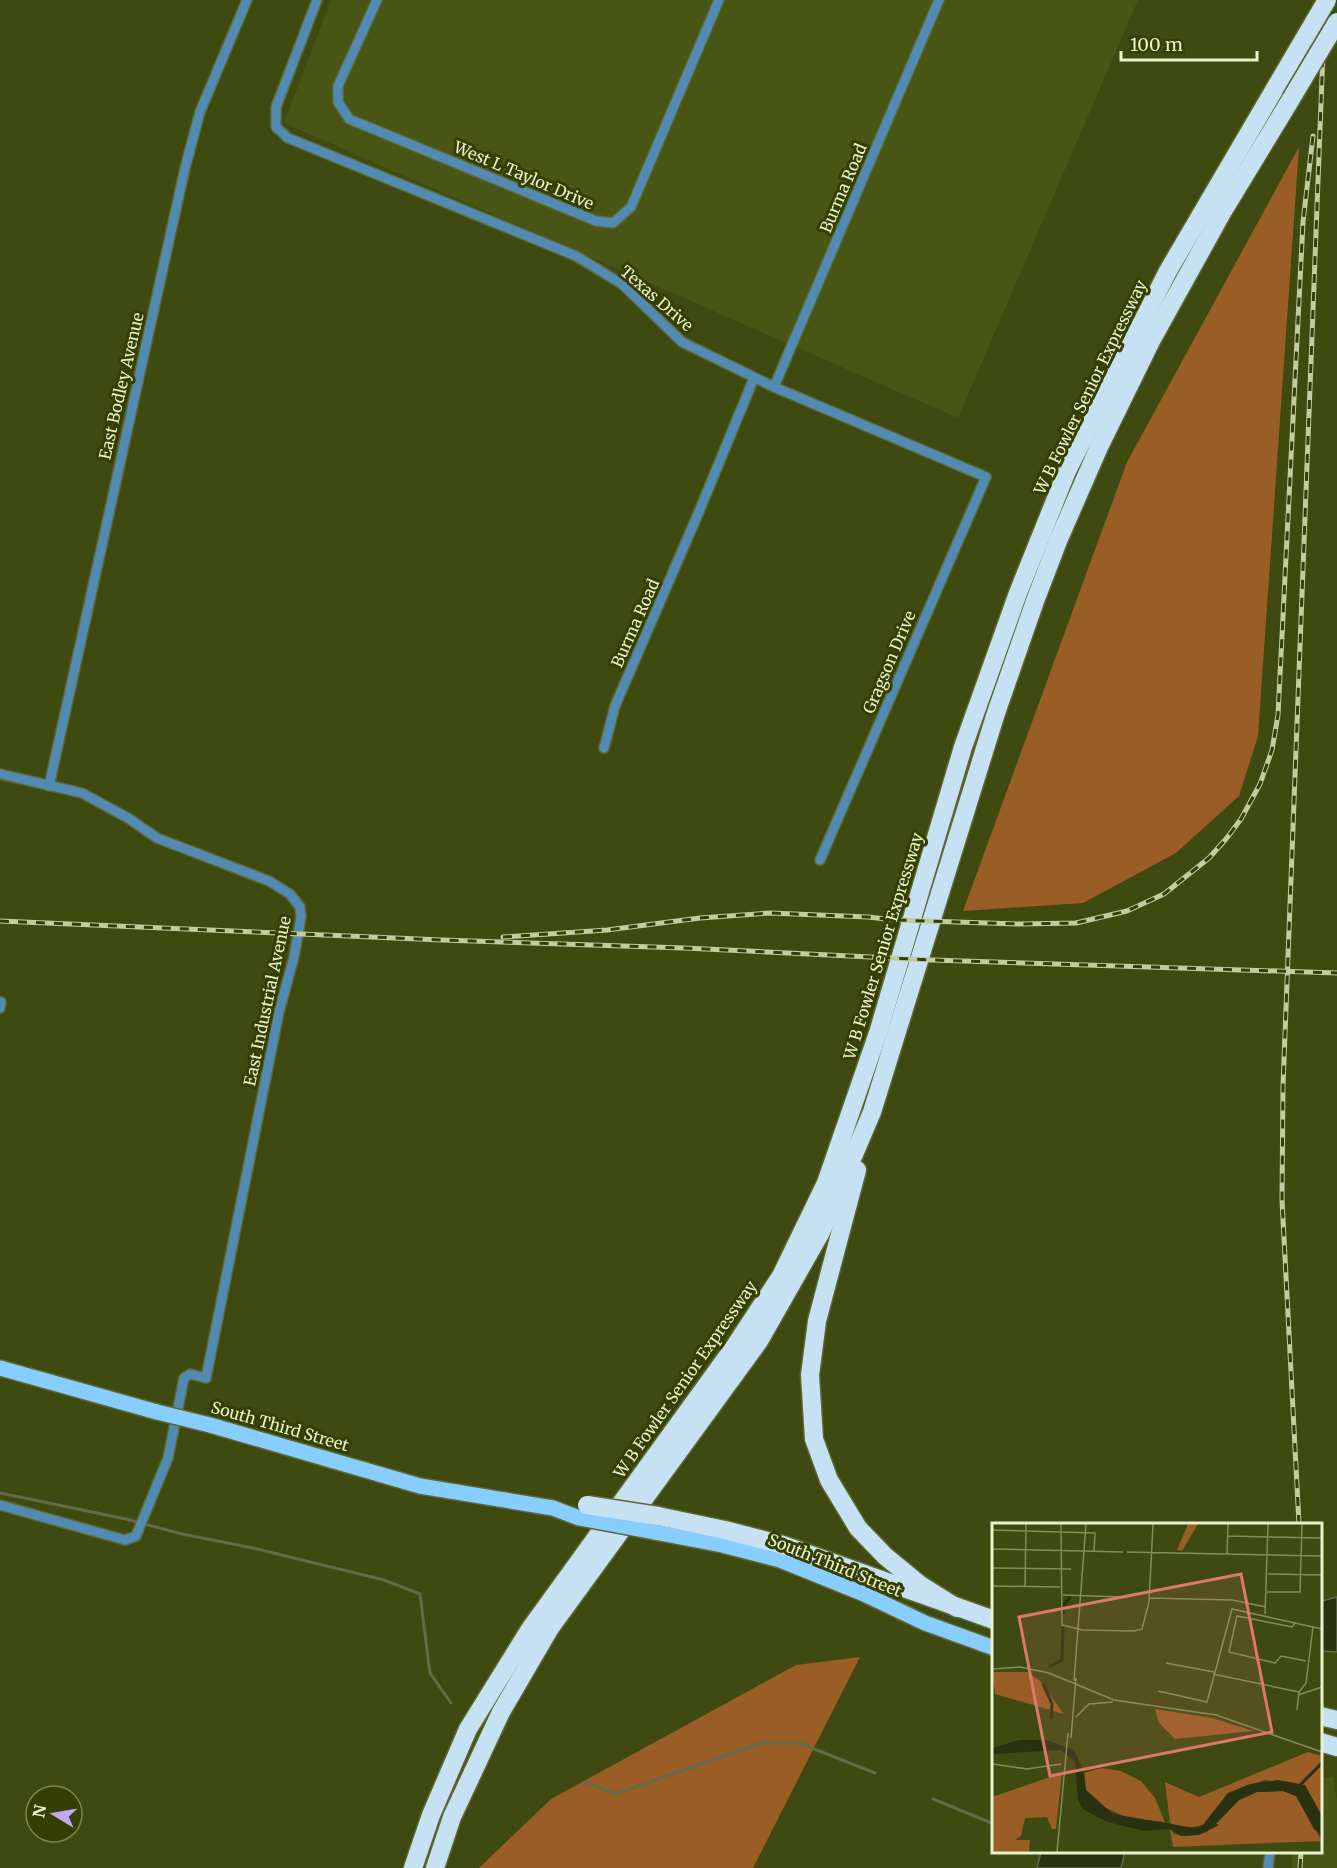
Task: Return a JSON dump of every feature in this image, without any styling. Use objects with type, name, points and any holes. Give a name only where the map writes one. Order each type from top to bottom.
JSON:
[{"type":"highway","name":"W B Fowler Senior Expressway","points":[[413,1868],[431,1815],[468,1729],[530,1629],[735,1346],[781,1276],[826,1183],[878,1032],[967,736],[1018,594],[1067,471],[1168,271],[1327,0]]},
{"type":"highway","name":"W B Fowler Senior Expressway","points":[[435,1868],[452,1817],[501,1712],[550,1628],[759,1341],[820,1232],[872,1112],[996,714],[1058,541],[1099,447],[1151,341],[1209,236],[1337,22]]},
{"type":"highway","points":[[872,1112],[817,1321],[810,1375],[814,1439],[829,1479],[858,1528],[885,1556],[918,1584],[957,1608]]},
{"type":"highway","name":"South Third Street","points":[[583,1512],[656,1524],[725,1530],[783,1545],[992,1620]]},
{"type":"highway","points":[[1322,1716],[1337,1720]]},
{"type":"highway","points":[[1322,1743],[1337,1747]]},
{"type":"main road","name":"South Third Street","points":[[0,1368],[210,1425],[420,1486],[583,1512]]},
{"type":"main road","name":"South Third Street","points":[[656,1524],[780,1560],[864,1594],[925,1623],[992,1648]]},
{"type":"street","name":"East Bodley Avenue","points":[[49,786],[185,168],[200,112],[247,0]]},
{"type":"street","name":"Texas Drive","points":[[317,0],[276,107],[276,127],[288,138],[576,256],[622,284],[682,342],[774,387],[986,477]]},
{"type":"street","name":"West L Taylor Drive","points":[[377,0],[339,86],[338,102],[349,119],[596,221],[613,223],[631,207],[719,0]]},
{"type":"street","name":"Burma Road","points":[[774,387],[939,0]]},
{"type":"street","name":"Burma Road","points":[[604,748],[615,706],[754,378]]},
{"type":"street","name":"Gragson Drive","points":[[820,860],[986,477]]},
{"type":"street","points":[[0,774],[49,786]]},
{"type":"street","name":"East Industrial Avenue","points":[[0,1505],[125,1540],[136,1536],[168,1458],[184,1378],[190,1374],[206,1378],[279,1012],[294,957],[301,917],[300,907],[290,894],[269,881],[157,838],[128,818],[82,793],[49,786]]},
{"type":"street","points":[[1268,1868],[1270,1853]]},
{"type":"shaded area","points":[[331,0],[1138,0],[958,418],[284,123]]},
{"type":"shaded area","points":[[1299,147],[1258,736],[1239,796],[1176,853],[1083,903],[963,911],[1127,462]]},
{"type":"shaded area","points":[[1337,1597],[1337,1652],[1322,1651],[1322,1601]]},
{"type":"shaded area","points":[[860,1657],[753,1868],[479,1868],[551,1799],[796,1665]]},
{"type":"shaded area","points":[[1322,1777],[1333,1777],[1337,1800],[1337,1868],[1292,1868],[1292,1853],[1322,1853]]},
{"type":"shaded area","points":[[1041,1853],[1125,1853],[1121,1868],[1037,1868]]},
{"type":"waterway","points":[[0,1493],[253,1548],[384,1580],[420,1594],[430,1673],[451,1703]]},
{"type":"waterway","points":[[585,1782],[616,1794],[761,1743],[799,1743],[875,1773]]},
{"type":"waterway","points":[[933,1799],[992,1823]]},
{"type":"railway","points":[[1299,1523],[1282,1200],[1283,1086],[1325,0]]},
{"type":"railway","points":[[503,937],[607,930],[700,918],[770,913],[895,920],[1019,924],[1076,923],[1127,911],[1164,894],[1209,858],[1241,819],[1260,784],[1272,750],[1278,715],[1303,222],[1313,136]]},
{"type":"railway","points":[[0,921],[932,960],[1337,973]]},
{"type":"railway","points":[[1300,1868],[1301,1853]]}]
